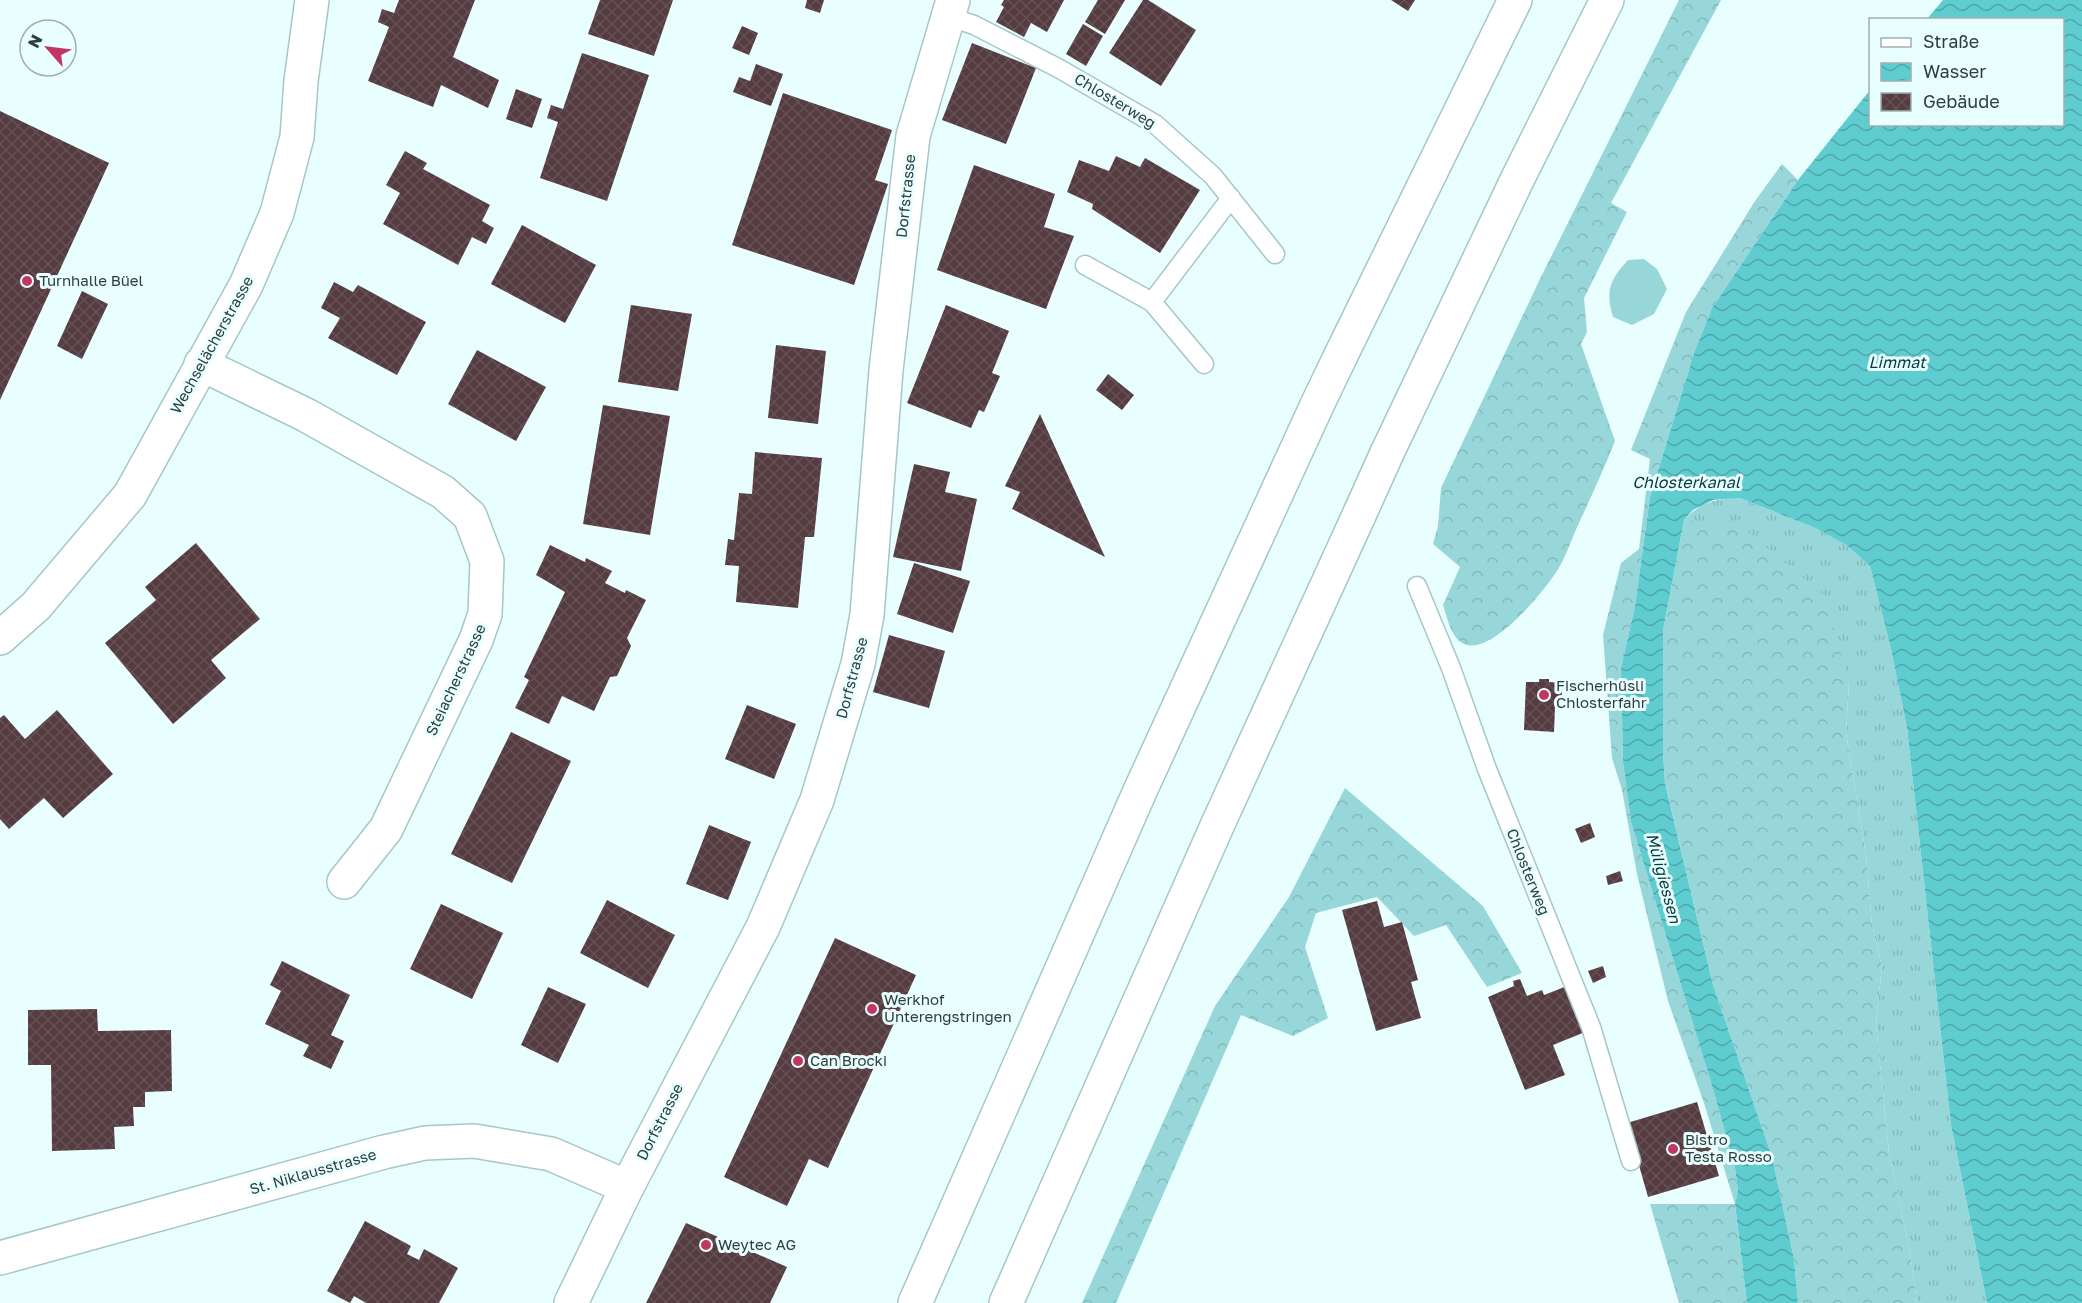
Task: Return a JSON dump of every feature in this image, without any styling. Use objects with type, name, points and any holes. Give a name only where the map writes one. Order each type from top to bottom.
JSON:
[{"type":"main road","name":"Wechselächerstrasse","points":[[0,638],[36,606],[130,495],[246,285],[277,213],[297,137],[301,81],[312,0]]},
{"type":"main road","points":[[915,1303],[1140,791],[1318,402],[1515,0]]},
{"type":"main road","points":[[1006,1303],[1222,815],[1387,453],[1516,180],[1607,0]]},
{"type":"main road","name":"Dorfstrasse","points":[[571,1303],[627,1187],[764,927],[817,800],[858,664],[867,615],[886,370],[913,136],[950,8]]},
{"type":"main road","name":"Steiacherstrasse","points":[[201,364],[306,415],[443,492],[471,516],[487,561],[485,614],[476,640],[386,829],[344,882]]},
{"type":"main road","name":"St. Niklausstrasse","points":[[0,1258],[384,1152],[425,1143],[474,1142],[551,1154],[627,1187]]},
{"type":"lane","name":"Chlosterweg","points":[[950,8],[974,25],[1058,68],[1155,124],[1213,176],[1275,255]]},
{"type":"lane","points":[[1152,302],[1230,198]]},
{"type":"lane","points":[[1085,265],[1152,302],[1204,364]]},
{"type":"lane","name":"Chlosterweg","points":[[1417,586],[1451,668],[1487,769],[1591,1027],[1631,1161]]},
{"type":"green space","points":[[1679,0],[1721,0],[1611,203],[1627,212],[1584,298],[1587,332],[1581,344],[1615,441],[1557,571],[1529,606],[1502,631],[1476,645],[1464,644],[1453,632],[1443,605],[1460,567],[1433,544],[1438,526],[1441,488],[1539,281]]},
{"type":"green space","points":[[1782,164],[1798,180],[1712,308],[1694,353],[1650,497],[1635,606],[1621,668],[1623,762],[1631,822],[1713,1089],[1735,1168],[1738,1191],[1735,1205],[1747,1303],[1679,1303],[1650,1204],[1735,1204],[1704,1103],[1668,1001],[1637,874],[1622,790],[1612,758],[1603,635],[1621,563],[1639,549],[1650,459],[1631,450],[1686,312],[1755,201]]},
{"type":"green space","points":[[1644,259],[1657,269],[1667,289],[1654,314],[1632,325],[1613,317],[1609,292],[1613,280],[1628,260]]},
{"type":"green space","points":[[1740,498],[1815,528],[1848,545],[1870,566],[1891,649],[1907,728],[1951,1125],[1987,1303],[1917,1303],[1910,1252],[1889,1153],[1876,1024],[1882,966],[1872,925],[1866,855],[1846,733],[1849,681],[1684,520],[1703,505],[1723,499]]},
{"type":"green space","points":[[1684,520],[1742,527],[1824,595],[1849,681],[1846,733],[1866,855],[1872,925],[1882,966],[1876,1024],[1889,1153],[1910,1252],[1917,1303],[1798,1303],[1794,1259],[1772,1157],[1713,985],[1665,782],[1663,631]]},
{"type":"green space","points":[[1345,788],[1483,906],[1522,973],[1487,987],[1446,925],[1414,936],[1377,897],[1316,913],[1305,947],[1328,1018],[1293,1036],[1241,1015],[1116,1303],[1082,1303],[1215,1006],[1289,897]]},
{"type":"water","name":"Limmat","points":[[1943,0],[2082,0],[2082,1303],[1987,1303],[1951,1125],[1907,728],[1891,649],[1870,566],[1847,545],[1815,528],[1740,498],[1713,500],[1693,510],[1684,520],[1663,631],[1663,753],[1665,783],[1713,985],[1772,1157],[1794,1259],[1798,1303],[1747,1303],[1735,1204],[1738,1191],[1735,1168],[1631,822],[1623,762],[1621,668],[1635,606],[1650,497],[1694,353],[1712,308],[1798,180],[1869,91],[1869,126],[2064,126],[2064,18],[1928,18]]},
{"type":"building","points":[[399,0],[475,0],[453,57],[499,80],[488,108],[441,85],[433,107],[368,81],[389,27],[378,22],[382,9],[394,13]]},
{"type":"building","points":[[600,0],[673,0],[654,56],[588,34]]},
{"type":"building","points":[[807,0],[824,0],[820,13],[805,8]]},
{"type":"building","points":[[1004,0],[1064,0],[1047,32],[1031,23],[1024,37],[996,22],[1004,7],[1001,5]]},
{"type":"building","points":[[1098,0],[1125,0],[1105,34],[1085,22]]},
{"type":"building","points":[[1143,0],[1148,0],[1196,30],[1161,86],[1109,53]]},
{"type":"building","points":[[1391,0],[1415,0],[1408,11]]},
{"type":"building","points":[[1083,24],[1103,36],[1086,66],[1066,54]]},
{"type":"building","points":[[742,26],[758,33],[749,55],[732,48]]},
{"type":"building","points":[[972,43],[1036,68],[1006,144],[942,120]]},
{"type":"building","points":[[582,53],[649,75],[607,201],[540,178],[558,122],[547,118],[551,105],[563,109]]},
{"type":"building","points":[[756,64],[783,74],[771,106],[733,92],[739,77],[750,81]]},
{"type":"building","points":[[516,89],[542,99],[532,128],[506,119]]},
{"type":"building","points":[[783,93],[892,130],[875,180],[888,184],[854,285],[732,245]]},
{"type":"building","name":"Turnhalle Büel","points":[[0,111],[109,163],[0,400]]},
{"type":"building","points":[[405,151],[427,163],[423,169],[490,205],[482,221],[494,228],[486,244],[472,237],[458,265],[383,224],[400,193],[386,185]]},
{"type":"building","points":[[1116,156],[1140,167],[1145,158],[1200,190],[1160,253],[1092,209],[1093,204],[1067,192],[1079,160],[1109,171]]},
{"type":"building","points":[[974,165],[1055,194],[1044,227],[1074,236],[1046,309],[937,270]]},
{"type":"building","points":[[522,225],[596,265],[565,323],[491,284]]},
{"type":"building","points":[[334,282],[353,292],[358,285],[426,322],[397,375],[328,338],[340,318],[321,308]]},
{"type":"building","points":[[82,291],[108,304],[82,359],[57,346]]},
{"type":"building","points":[[631,305],[692,314],[678,391],[618,382]]},
{"type":"building","points":[[946,305],[1009,331],[992,373],[1000,376],[984,412],[979,410],[971,428],[907,403]]},
{"type":"building","points":[[776,345],[826,351],[818,424],[768,418]]},
{"type":"building","points":[[477,350],[546,387],[516,441],[448,404]]},
{"type":"building","points":[[1108,374],[1134,395],[1122,410],[1096,390]]},
{"type":"building","points":[[603,405],[670,416],[650,535],[583,524]]},
{"type":"building","points":[[1040,414],[1105,557],[1012,509],[1020,492],[1005,486]]},
{"type":"building","points":[[755,452],[822,458],[814,537],[805,537],[798,608],[736,602],[739,566],[725,565],[728,539],[734,540],[739,493],[752,494]]},
{"type":"building","points":[[914,464],[950,472],[945,492],[977,499],[961,571],[893,557]]},
{"type":"building","points":[[196,543],[260,619],[211,660],[226,678],[173,724],[105,643],[156,600],[145,587]]},
{"type":"building","points":[[550,545],[585,562],[586,558],[612,571],[605,583],[646,600],[627,638],[631,646],[617,676],[610,677],[594,711],[562,696],[549,724],[515,708],[529,680],[524,677],[565,592],[536,575]]},
{"type":"building","points":[[914,563],[970,581],[953,633],[897,614]]},
{"type":"building","points":[[889,635],[945,651],[929,708],[873,692]]},
{"type":"building","name":"Fischerhüsli Chlosterfahr","points":[[1539,679],[1562,683],[1562,708],[1555,707],[1554,732],[1524,730],[1526,682],[1539,682]]},
{"type":"building","points":[[747,705],[796,724],[774,779],[725,759]]},
{"type":"building","points":[[57,710],[113,774],[63,818],[44,798],[9,829],[0,819],[0,718],[4,715],[25,739]]},
{"type":"building","points":[[511,732],[571,761],[512,883],[451,854]]},
{"type":"building","points":[[1590,823],[1595,837],[1581,843],[1575,829]]},
{"type":"building","points":[[709,825],[751,842],[728,900],[686,884]]},
{"type":"building","points":[[1620,871],[1623,881],[1608,885],[1606,876]]},
{"type":"building","points":[[607,900],[675,935],[648,988],[580,953]]},
{"type":"building","points":[[1377,901],[1384,927],[1402,922],[1418,980],[1411,982],[1421,1018],[1376,1031],[1342,910]]},
{"type":"building","points":[[441,904],[503,933],[472,999],[410,969]]},
{"type":"building","points":[[835,938],[916,975],[828,1168],[809,1159],[787,1206],[724,1177]]},
{"type":"building","points":[[282,961],[350,995],[331,1035],[344,1041],[331,1069],[303,1056],[309,1045],[265,1024],[281,991],[270,985]]},
{"type":"building","points":[[1603,966],[1606,977],[1593,983],[1588,971]]},
{"type":"building","points":[[1520,979],[1527,996],[1542,990],[1544,995],[1567,986],[1585,1032],[1553,1045],[1565,1075],[1525,1090],[1488,997],[1514,986],[1513,981]]},
{"type":"building","points":[[548,987],[586,1004],[558,1063],[521,1045]]},
{"type":"building","points":[[97,1009],[98,1031],[171,1030],[172,1091],[145,1092],[145,1107],[133,1107],[134,1126],[114,1127],[115,1149],[52,1151],[51,1065],[28,1065],[28,1010]]},
{"type":"building","name":"Bistro Testa Rosso","points":[[1697,1102],[1719,1176],[1648,1197],[1627,1123]]},
{"type":"building","points":[[365,1221],[411,1246],[407,1254],[419,1260],[424,1249],[458,1268],[439,1303],[366,1303],[354,1296],[350,1303],[327,1291]]},
{"type":"building","name":"Weytec AG","points":[[686,1223],[787,1267],[770,1303],[646,1303]]},
{"type":"place","name":"Turnhalle Büel","points":[[27,281]]},
{"type":"place","name":"Fischerhüsli Chlosterfahr","points":[[1544,695]]},
{"type":"place","name":"Werkhof Unterengstringen","points":[[872,1009]]},
{"type":"place","name":"Can Brocki","points":[[798,1061]]},
{"type":"place","name":"Bistro Testa Rosso","points":[[1673,1149]]},
{"type":"place","name":"Weytec AG","points":[[706,1245]]},
{"type":"water label","name":"Chlosterkanal","points":[[1686,482]]},
{"type":"water label","name":"Müligiessen","points":[[1664,878]]}]
